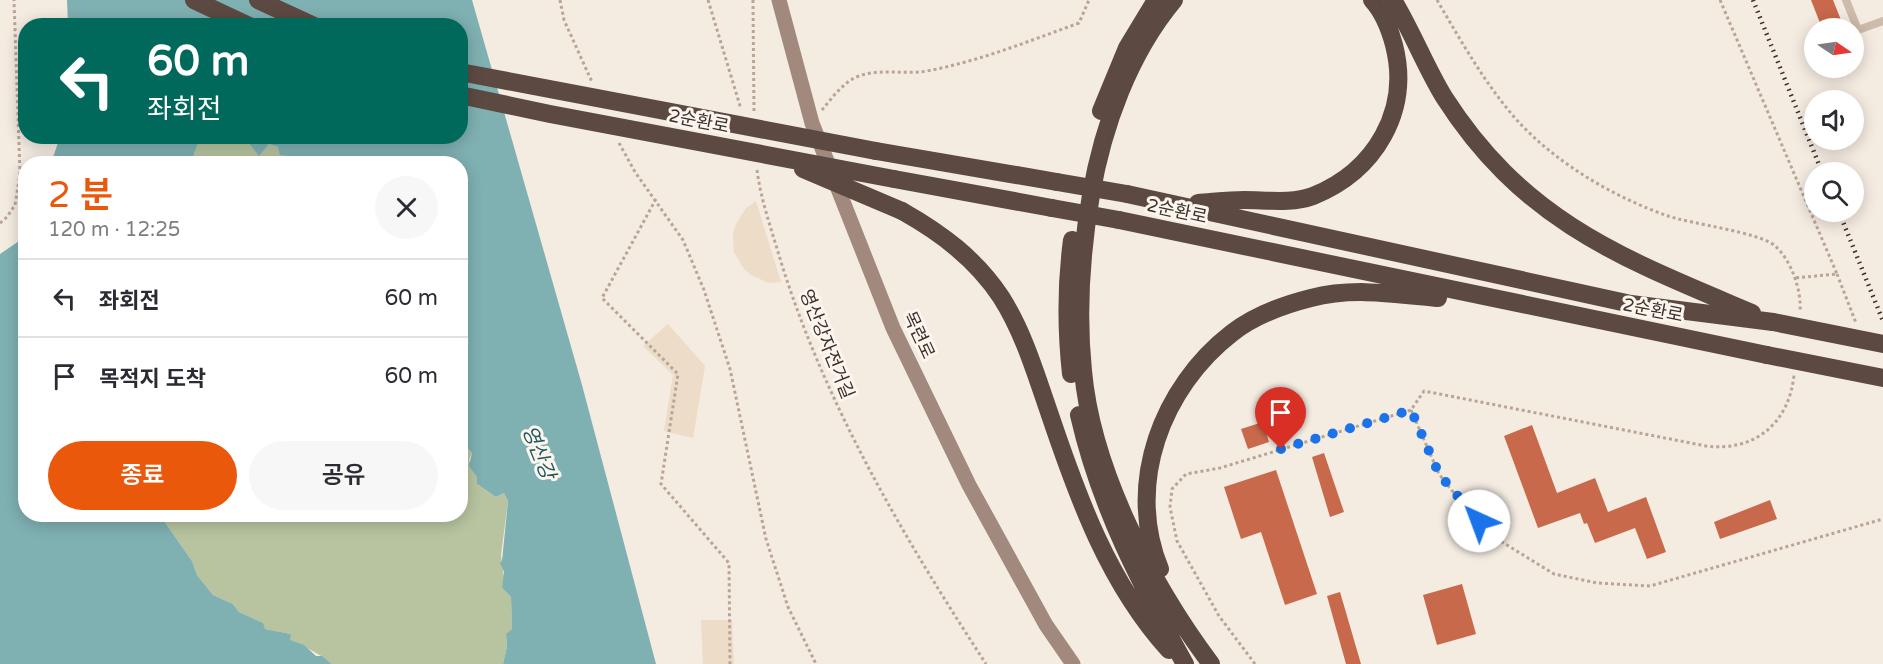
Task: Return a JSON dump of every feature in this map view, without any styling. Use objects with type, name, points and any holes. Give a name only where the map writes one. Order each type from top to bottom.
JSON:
[{"type":"highway","points":[[194,0],[232,18]]},
{"type":"highway","points":[[258,0],[297,18]]},
{"type":"highway","points":[[1156,0],[1143,20],[1108,88],[1089,149],[1072,240],[1067,279],[1067,316],[1077,404],[1102,498],[1134,572],[1183,664]]},
{"type":"highway","points":[[1174,0],[1159,18],[1113,111],[1097,159],[1082,251],[1080,295],[1083,373],[1092,419],[1104,461],[1129,531],[1186,631],[1211,664]]},
{"type":"highway","points":[[1178,205],[1310,197],[1339,183],[1360,167],[1378,147],[1392,121],[1399,86],[1399,62],[1392,37],[1378,7],[1372,0]]},
{"type":"highway","points":[[1393,0],[1410,27],[1444,96],[1508,177],[1539,206],[1583,236],[1628,261],[1773,322]]},
{"type":"highway","name":"2순환로","points":[[468,74],[876,151],[1127,194],[1632,304],[1773,322],[1883,344]]},
{"type":"highway","name":"2순환로","points":[[468,97],[777,157],[1119,220],[1521,305],[1883,378]]},
{"type":"highway","points":[[777,157],[902,211],[936,231],[963,252],[1001,297],[1032,359],[1084,513],[1114,572],[1150,629],[1183,664]]},
{"type":"highway","points":[[1186,631],[1153,550],[1147,507],[1148,488],[1154,443],[1181,385],[1203,359],[1231,333],[1250,321],[1276,308],[1313,297],[1371,292],[1521,305]]},
{"type":"street","name":"목련로","points":[[778,0],[812,123],[903,349],[969,485],[1046,625],[1072,664]]},
{"type":"lane","points":[[1845,0],[1858,30],[1883,21]]},
{"type":"path","points":[[14,0],[18,116]]},
{"type":"path","points":[[560,0],[564,20],[596,93]]},
{"type":"path","points":[[708,0],[744,118]]},
{"type":"path","points":[[753,0],[754,116]]},
{"type":"path","points":[[812,123],[835,94],[857,76],[884,71],[924,72],[978,60],[1079,23],[1089,0]]},
{"type":"path","points":[[1437,0],[1494,92],[1517,120],[1568,166],[1668,216],[1749,236],[1773,245],[1794,278],[1799,293],[1799,317]]},
{"type":"path","points":[[1720,0],[1837,274],[1794,278]]},
{"type":"path","points":[[615,134],[635,172],[656,199],[682,240],[722,338],[766,539],[788,606],[816,664]]},
{"type":"path","name":"영산강자전거길","points":[[756,162],[760,194],[792,296],[834,401],[892,509],[986,664]]},
{"type":"path","points":[[0,223],[8,217],[15,205],[18,186]]},
{"type":"path","points":[[656,199],[602,298],[678,374],[661,484],[729,563],[730,664]]},
{"type":"path","points":[[1255,664],[1219,616],[1177,541],[1170,507],[1172,489],[1186,474],[1220,468],[1411,410],[1424,391],[1706,446],[1733,448],[1757,439],[1774,423],[1792,387],[1795,363]]},
{"type":"path","points":[[1411,410],[1439,474],[1464,506],[1494,537],[1554,574],[1597,583],[1650,586],[1883,519]]},
{"type":"green space","points":[[197,144],[250,144],[259,155],[269,144],[290,156],[194,156]]},
{"type":"green space","points":[[468,450],[472,453],[469,460],[477,477],[477,484],[496,497],[504,493],[508,501],[501,555],[504,579],[502,588],[511,597],[512,629],[506,635],[507,647],[503,664],[332,664],[317,653],[289,640],[291,634],[265,629],[258,621],[239,612],[233,604],[213,595],[197,575],[192,561],[165,522],[468,522]]},
{"type":"shaded area","points":[[756,201],[781,282],[769,283],[751,275],[744,269],[734,252],[733,233],[736,224],[746,208]]},
{"type":"shaded area","points":[[668,324],[705,366],[693,438],[664,431],[673,375],[643,346]]},
{"type":"shaded area","points":[[701,620],[732,620],[734,664],[703,664]]},
{"type":"water","name":"영산강","points":[[67,0],[472,0],[582,385],[656,664],[503,664],[507,647],[506,634],[512,629],[511,597],[502,588],[504,572],[500,563],[508,501],[504,493],[496,497],[477,484],[477,477],[469,466],[472,453],[468,449],[468,156],[290,156],[280,155],[278,147],[269,144],[468,144],[468,18],[68,18]]},
{"type":"water","points":[[57,144],[198,144],[193,156],[53,156]]},
{"type":"water","points":[[250,144],[269,144],[259,156]]},
{"type":"water","points":[[18,242],[18,522],[165,522],[192,561],[197,575],[213,595],[233,604],[239,612],[263,623],[265,629],[291,634],[290,640],[304,645],[316,656],[322,656],[332,664],[0,664],[0,254]]},
{"type":"building","points":[[1811,0],[1833,0],[1840,18],[1818,18]]},
{"type":"building","points":[[1263,422],[1269,442],[1248,449],[1241,429]]},
{"type":"building","points":[[1532,425],[1557,493],[1595,478],[1608,512],[1646,497],[1666,552],[1647,559],[1635,528],[1595,543],[1580,513],[1538,528],[1504,436]]},
{"type":"building","points":[[1324,453],[1344,512],[1330,517],[1312,457]]},
{"type":"building","points":[[1276,470],[1317,594],[1285,605],[1261,532],[1241,539],[1224,487]]},
{"type":"building","points":[[1770,500],[1777,519],[1720,539],[1714,522]]},
{"type":"building","points":[[1462,584],[1476,634],[1437,645],[1423,595]]},
{"type":"building","points":[[1340,592],[1361,664],[1346,664],[1327,596]]},
{"type":"railway","points":[[1753,0],[1818,162]]},
{"type":"railway","points":[[1843,222],[1883,321]]},
{"type":"route","points":[[1281,449],[1411,410],[1439,474],[1479,521]]}]
